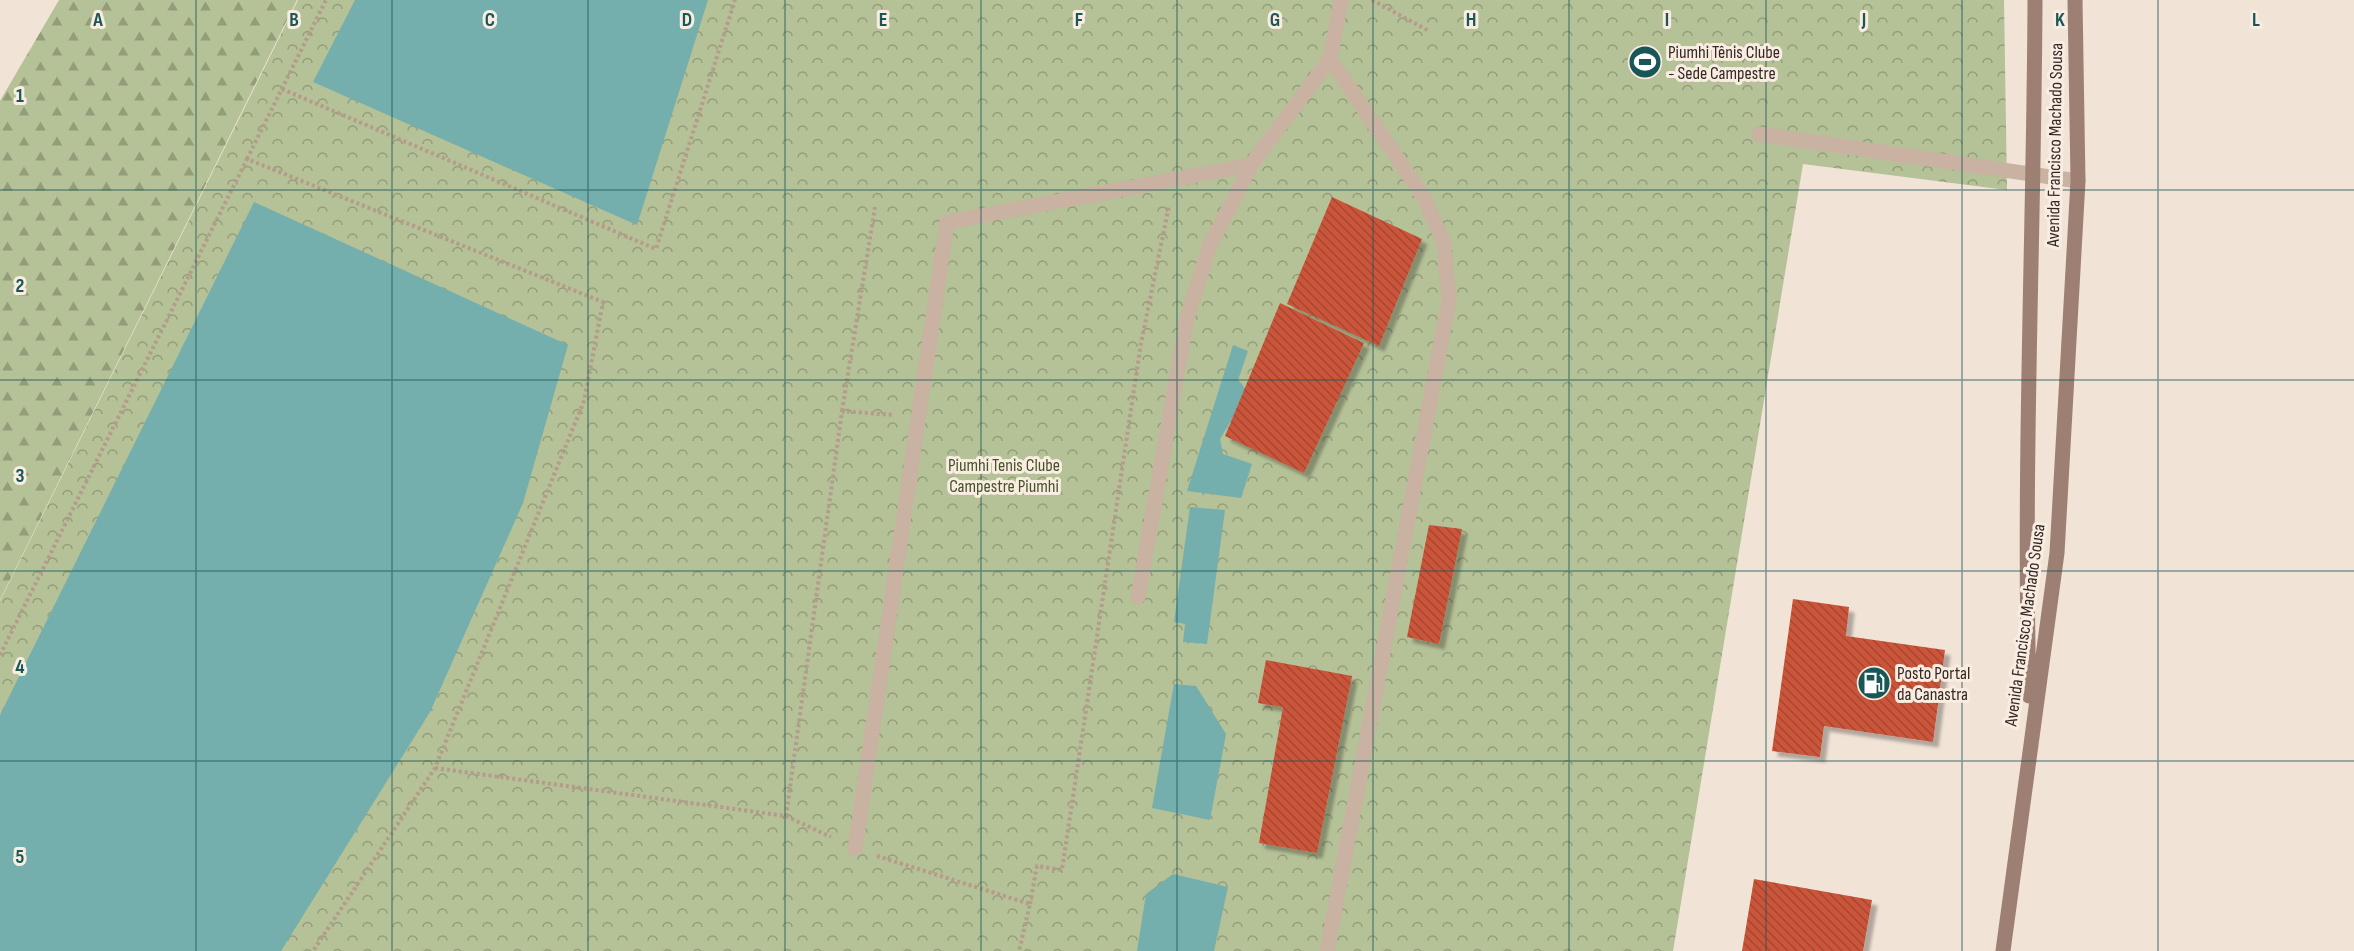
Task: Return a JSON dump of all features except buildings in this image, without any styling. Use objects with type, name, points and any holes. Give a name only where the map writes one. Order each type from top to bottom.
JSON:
[{"type":"main road","name":"Avenida Francisco Machado Sousa","points":[[2030,738],[2026,590],[2035,0]]},
{"type":"main road","name":"Avenida Francisco Machado Sousa","points":[[2030,738],[2057,553],[2078,181],[2075,0]]},
{"type":"main road","points":[[2003,951],[2030,738]]},
{"type":"street","points":[[1138,597],[1187,318],[1210,245],[1251,165],[1330,59],[1341,0]]},
{"type":"street","points":[[1327,951],[1449,300],[1444,243],[1424,196],[1330,59]]},
{"type":"street","points":[[1759,134],[2034,177],[2078,181]]},
{"type":"street","points":[[855,849],[947,222],[1251,165]]},
{"type":"path","points":[[0,655],[326,0]]},
{"type":"path","points":[[282,89],[656,249],[735,0]]},
{"type":"path","points":[[1372,0],[1429,31]]},
{"type":"path","points":[[247,159],[603,302],[584,401],[435,768],[313,951]]},
{"type":"path","points":[[1019,951],[1037,866],[1062,870],[1141,343],[1175,179]]},
{"type":"path","points":[[786,816],[842,411],[875,207]]},
{"type":"path","points":[[842,411],[919,417]]},
{"type":"path","points":[[435,768],[786,816],[855,849],[1030,904]]},
{"type":"green space","points":[[59,0],[297,0],[0,600],[0,101]]},
{"type":"green space","name":"Piumhi Tenis Clube Campestre Piumhi","points":[[298,0],[2004,0],[2007,190],[1803,164],[1673,951],[0,951],[0,601]]},
{"type":"water","points":[[355,0],[708,0],[637,225],[313,82]]},
{"type":"water","points":[[254,202],[568,345],[523,503],[430,712],[281,951],[0,951],[0,715]]},
{"type":"water","points":[[1233,345],[1248,351],[1238,380],[1248,392],[1220,439],[1223,454],[1252,464],[1241,498],[1187,491]]},
{"type":"water","points":[[1190,507],[1225,510],[1207,644],[1183,642],[1185,624],[1174,622]]},
{"type":"water","points":[[1174,684],[1196,686],[1226,734],[1210,820],[1152,808]]},
{"type":"water","points":[[1173,874],[1228,887],[1214,951],[1137,951],[1146,894]]},
{"type":"place","name":"Piumhi Tênis Clube - Sede Campestre","points":[[1645,62]]},
{"type":"place","name":"Posto Portal da Canastra","points":[[1874,683]]}]
